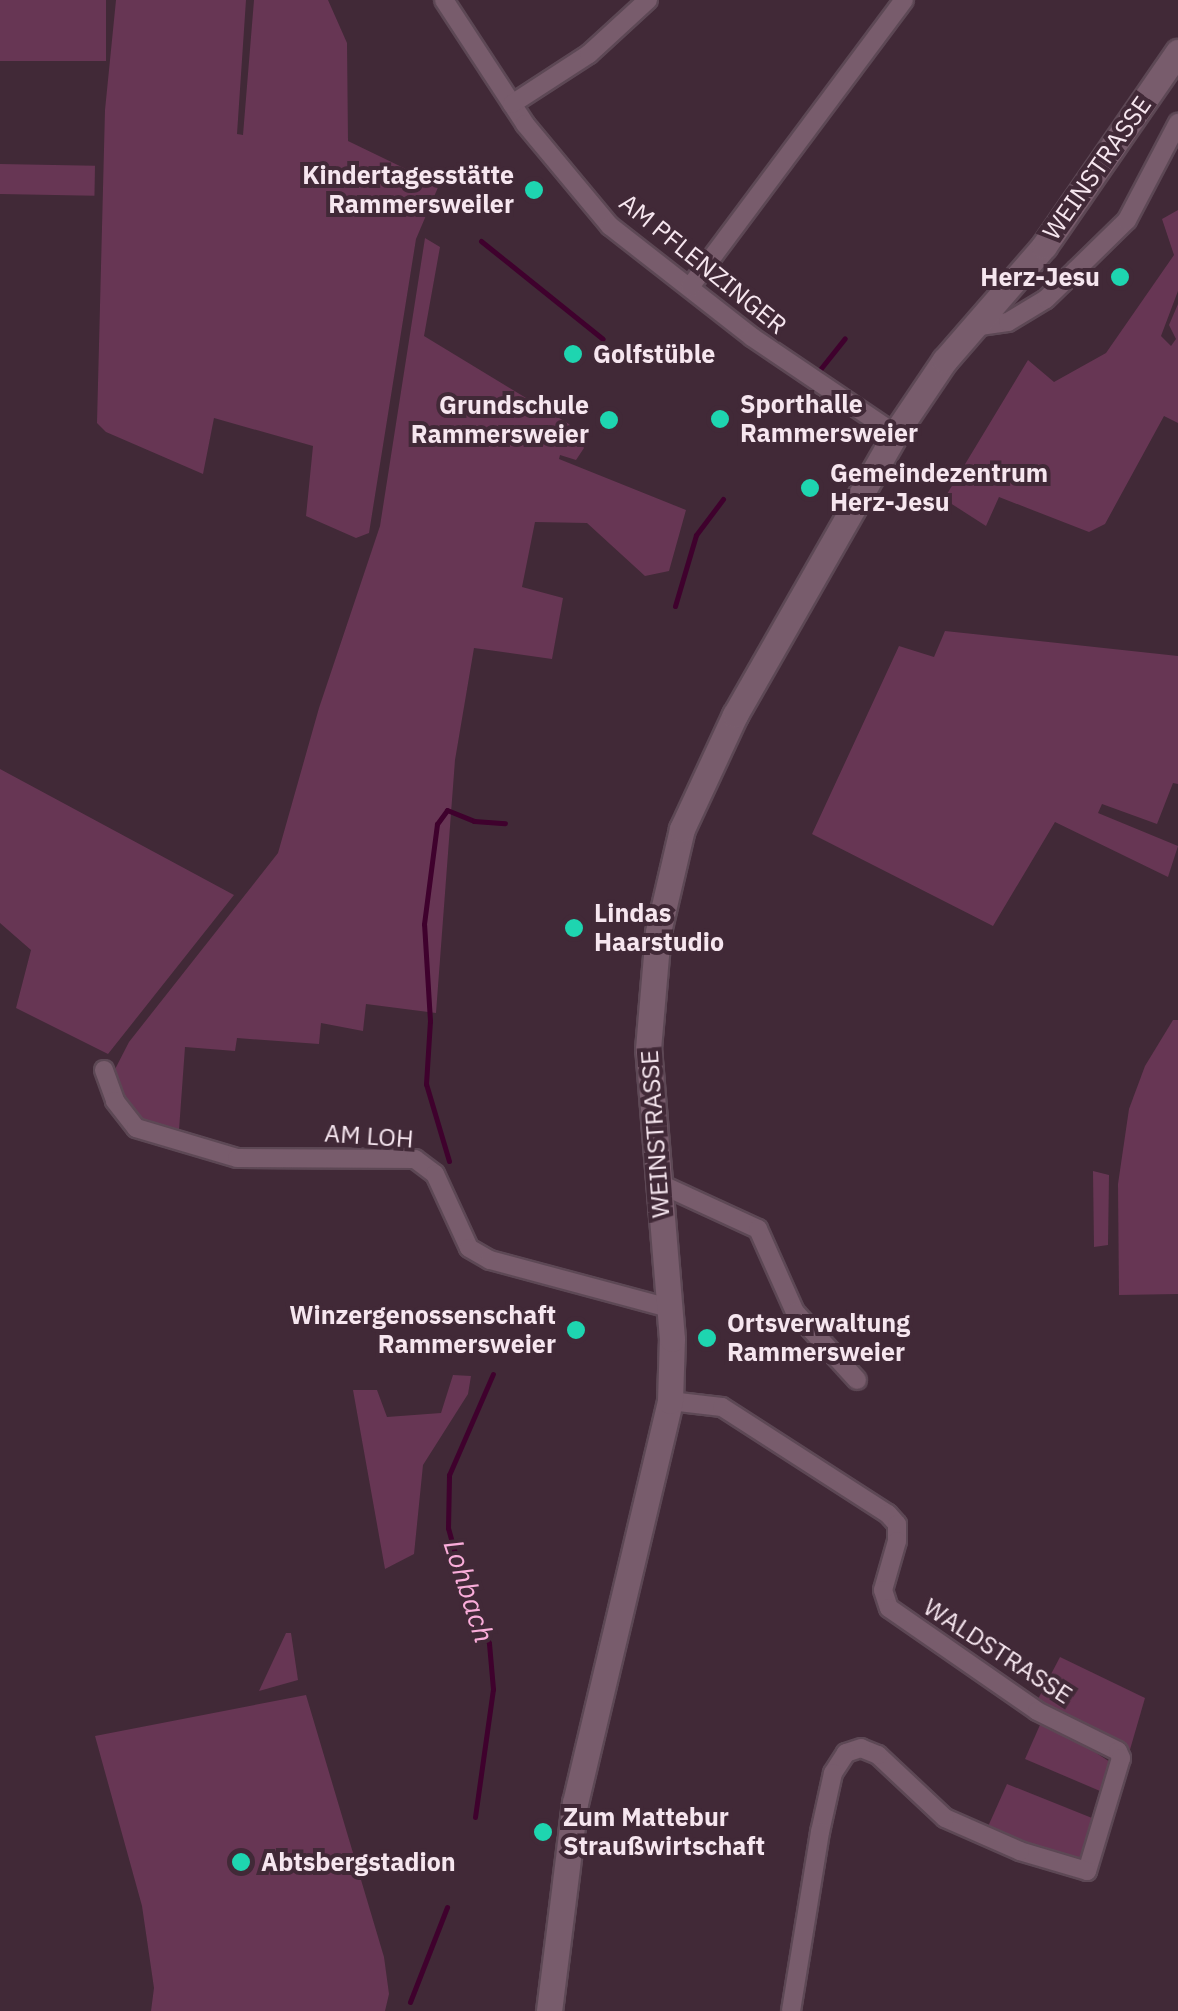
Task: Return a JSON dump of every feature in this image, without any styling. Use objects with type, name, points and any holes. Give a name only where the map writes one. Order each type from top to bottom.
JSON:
[{"type":"street","name":"AM PFLENZINGER","points":[[444,0],[512,104],[610,226],[822,388],[895,434]]},
{"type":"street","points":[[512,104],[589,54],[648,0]]},
{"type":"street","points":[[690,287],[904,0]]},
{"type":"street","name":"WEINSTRASSE","points":[[549,2011],[575,1804],[670,1401],[669,1308],[648,1048],[650,990],[663,905],[682,830],[735,714],[895,434],[945,360],[1044,246],[1178,52]]},
{"type":"street","name":"WEINSTRASSE","points":[[973,327],[1008,322],[1046,300],[1127,220],[1178,123]]},
{"type":"street","name":"AM LOH","points":[[104,1070],[115,1101],[136,1128],[237,1158],[415,1158],[435,1174],[470,1248],[490,1260],[669,1308]]},
{"type":"street","points":[[658,1183],[758,1229],[795,1312],[858,1380]]},
{"type":"street","name":"WALDSTRASSE","points":[[670,1401],[722,1407],[888,1514],[897,1524],[897,1541],[883,1590],[888,1608],[1038,1711],[1118,1751],[1122,1758],[1086,1871],[1020,1851],[945,1818],[878,1755],[861,1748],[846,1752],[833,1774],[820,1832],[790,2011]]},
{"type":"shaded area","points":[[0,0],[106,0],[106,61],[0,61]]},
{"type":"shaded area","points":[[116,0],[246,0],[237,134],[243,135],[254,0],[328,0],[347,43],[348,141],[439,185],[416,239],[369,533],[356,538],[306,516],[313,446],[214,418],[203,474],[106,432],[97,423],[105,110]]},
{"type":"shaded area","points":[[0,164],[95,166],[94,196],[0,194]]},
{"type":"shaded area","points":[[1178,210],[1178,291],[1161,336],[1171,346],[1176,339],[1169,325],[1178,304],[1178,423],[1164,416],[1105,524],[1089,532],[999,497],[986,526],[944,499],[1028,360],[1054,382],[1106,353],[1174,255],[1162,219]]},
{"type":"shaded area","points":[[425,238],[440,247],[424,336],[569,424],[584,448],[576,460],[560,455],[559,459],[686,510],[669,571],[645,576],[587,523],[535,522],[522,587],[563,598],[552,659],[474,648],[455,760],[436,1013],[366,1004],[363,1031],[321,1023],[319,1044],[237,1038],[235,1051],[185,1047],[179,1130],[152,1126],[131,1116],[110,1079],[129,1042],[278,853],[319,708],[380,526]]},
{"type":"shaded area","points":[[945,631],[1178,656],[1178,784],[1173,783],[1157,824],[1102,804],[1098,813],[1178,846],[1168,877],[1055,822],[993,926],[812,834],[899,646],[934,657]]},
{"type":"shaded area","points":[[0,769],[234,895],[108,1054],[16,1008],[31,950],[0,923]]},
{"type":"shaded area","points":[[1173,1020],[1178,1020],[1178,1294],[1119,1295],[1118,1184],[1129,1109],[1145,1066]]},
{"type":"shaded area","points":[[1093,1171],[1109,1175],[1108,1245],[1094,1247]]},
{"type":"shaded area","points":[[453,1375],[471,1376],[468,1394],[423,1465],[414,1554],[385,1569],[353,1390],[377,1390],[387,1417],[441,1413]]},
{"type":"shaded area","points":[[286,1633],[291,1633],[298,1680],[259,1691]]},
{"type":"shaded area","points":[[1060,1657],[1145,1698],[1129,1753],[1036,1703]]},
{"type":"shaded area","name":"Abtsbergstadion","points":[[306,1695],[384,1957],[389,1994],[385,2011],[151,2011],[154,1988],[142,1906],[95,1736]]},
{"type":"shaded area","points":[[1043,1718],[1110,1762],[1107,1794],[1025,1759]]},
{"type":"shaded area","points":[[1007,1784],[1097,1820],[1085,1857],[1077,1862],[986,1831]]},
{"type":"waterway","points":[[481,241],[603,339]]},
{"type":"waterway","name":"Lohbach","points":[[818,372],[845,338]]},
{"type":"waterway","name":"Lohbach","points":[[675,606],[696,535],[723,499]]},
{"type":"waterway","name":"Lohbach","points":[[449,1161],[426,1084],[430,1021],[424,924],[437,824],[447,810],[474,821],[505,823]]},
{"type":"waterway","name":"Lohbach","points":[[475,1817],[493,1689],[489,1643],[463,1582],[448,1528],[449,1475],[493,1374]]},
{"type":"waterway","name":"Lohbach","points":[[410,2002],[447,1907]]},
{"type":"place","name":"Kindertagesstätte Rammersweiler","points":[[534,190]]},
{"type":"place","name":"Herz-Jesu","points":[[1120,277]]},
{"type":"place","name":"Golfstüble","points":[[573,354]]},
{"type":"place","name":"Sporthalle Rammersweier","points":[[720,419]]},
{"type":"place","name":"Grundschule Rammersweier","points":[[609,420]]},
{"type":"place","name":"Gemeindezentrum Herz-Jesu","points":[[810,488]]},
{"type":"place","name":"Lindas Haarstudio","points":[[574,928]]},
{"type":"place","name":"Winzergenossenschaft Rammersweier","points":[[576,1330]]},
{"type":"place","name":"Ortsverwaltung Rammersweier","points":[[707,1338]]},
{"type":"place","name":"Zum Mattebur Straußwirtschaft","points":[[543,1832]]},
{"type":"place","name":"Abtsbergstadion","points":[[241,1862]]}]
